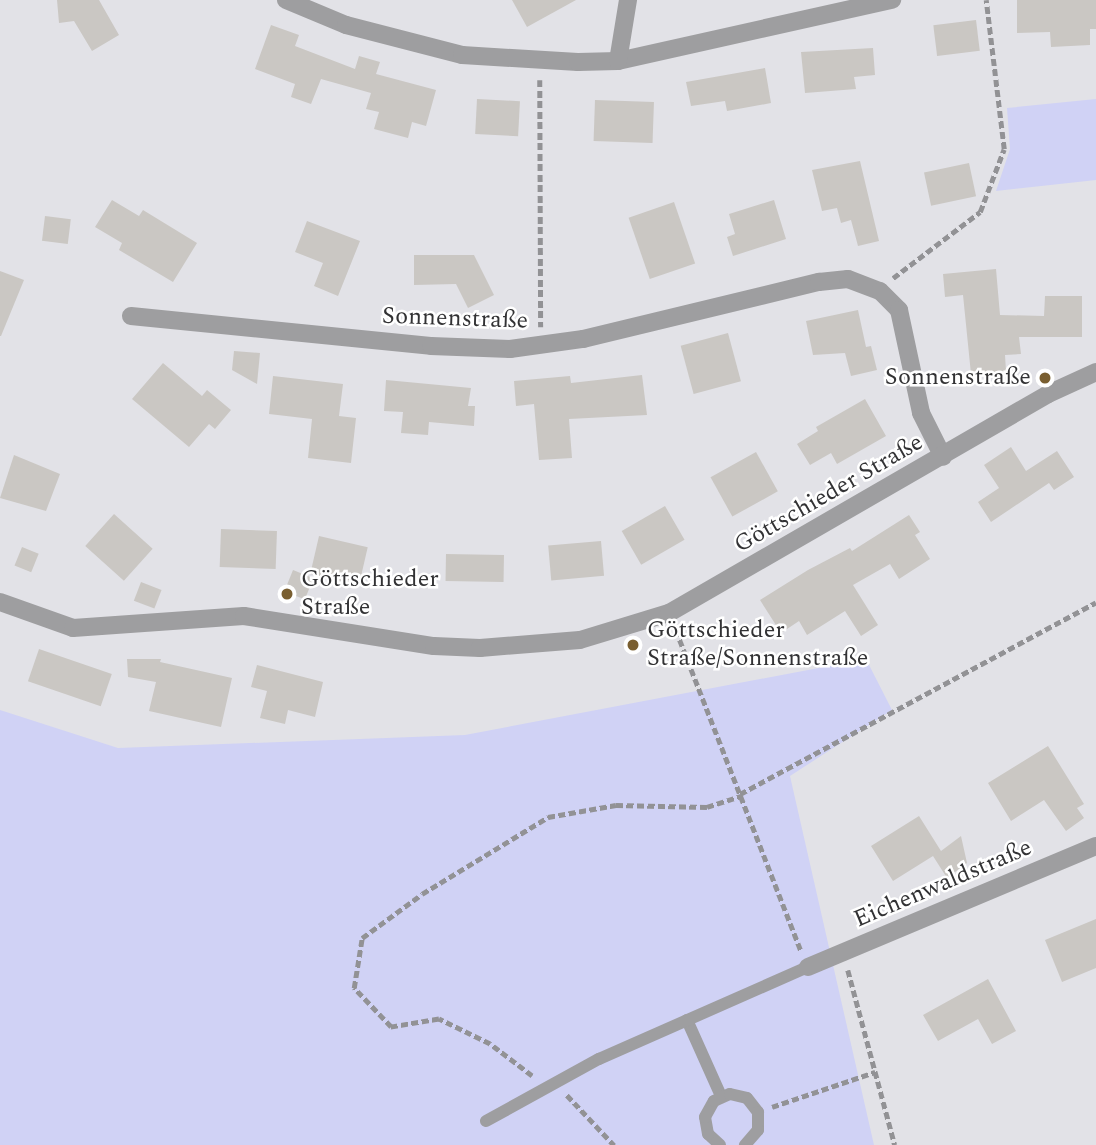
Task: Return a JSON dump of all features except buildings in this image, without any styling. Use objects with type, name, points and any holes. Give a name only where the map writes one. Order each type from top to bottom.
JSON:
[{"type":"street","points":[[286,0],[346,25],[411,43],[461,55],[540,62],[618,61],[892,0]]},
{"type":"street","points":[[618,61],[628,0]]},
{"type":"street","name":"Sonnenstraße","points":[[131,316],[431,346],[541,346],[818,282],[848,279],[880,291],[899,310],[906,326],[921,413],[943,457]]},
{"type":"street","name":"Göttschieder Straße","points":[[0,602],[73,628],[244,616],[395,641],[481,648],[580,640],[669,612],[1096,372]]},
{"type":"street","name":"Eichenwaldstraße","points":[[808,967],[1096,846]]},
{"type":"lane","points":[[486,1121],[545,1086],[808,967]]},
{"type":"lane","points":[[687,1020],[722,1096]]},
{"type":"lane","points":[[722,1096],[747,1098],[758,1112],[758,1130],[745,1145]]},
{"type":"lane","points":[[720,1145],[708,1134],[705,1117],[722,1096]]},
{"type":"path","points":[[880,291],[910,262],[943,244],[980,212],[992,184],[1004,149],[986,0]]},
{"type":"path","points":[[540,62],[541,346]]},
{"type":"path","points":[[614,1145],[572,1097],[545,1086],[490,1044],[439,1020],[391,1027],[354,988],[362,938],[422,894],[548,817],[616,805],[707,807],[741,795],[1096,602]]},
{"type":"path","points":[[669,612],[808,967]]},
{"type":"path","points":[[851,980],[895,1145]]},
{"type":"path","points":[[758,1112],[875,1072]]},
{"type":"shaded area","points":[[1096,99],[1096,180],[996,191],[1010,149],[1007,108]]},
{"type":"shaded area","points":[[866,659],[892,710],[790,776],[874,1145],[0,1145],[0,710],[118,748],[465,735]]},
{"type":"place","name":"Sonnenstraße","points":[[1045,378]]},
{"type":"place","name":"Göttschieder Straße","points":[[287,594]]},
{"type":"place","name":"Göttschieder Straße/Sonnenstraße","points":[[633,645]]}]
